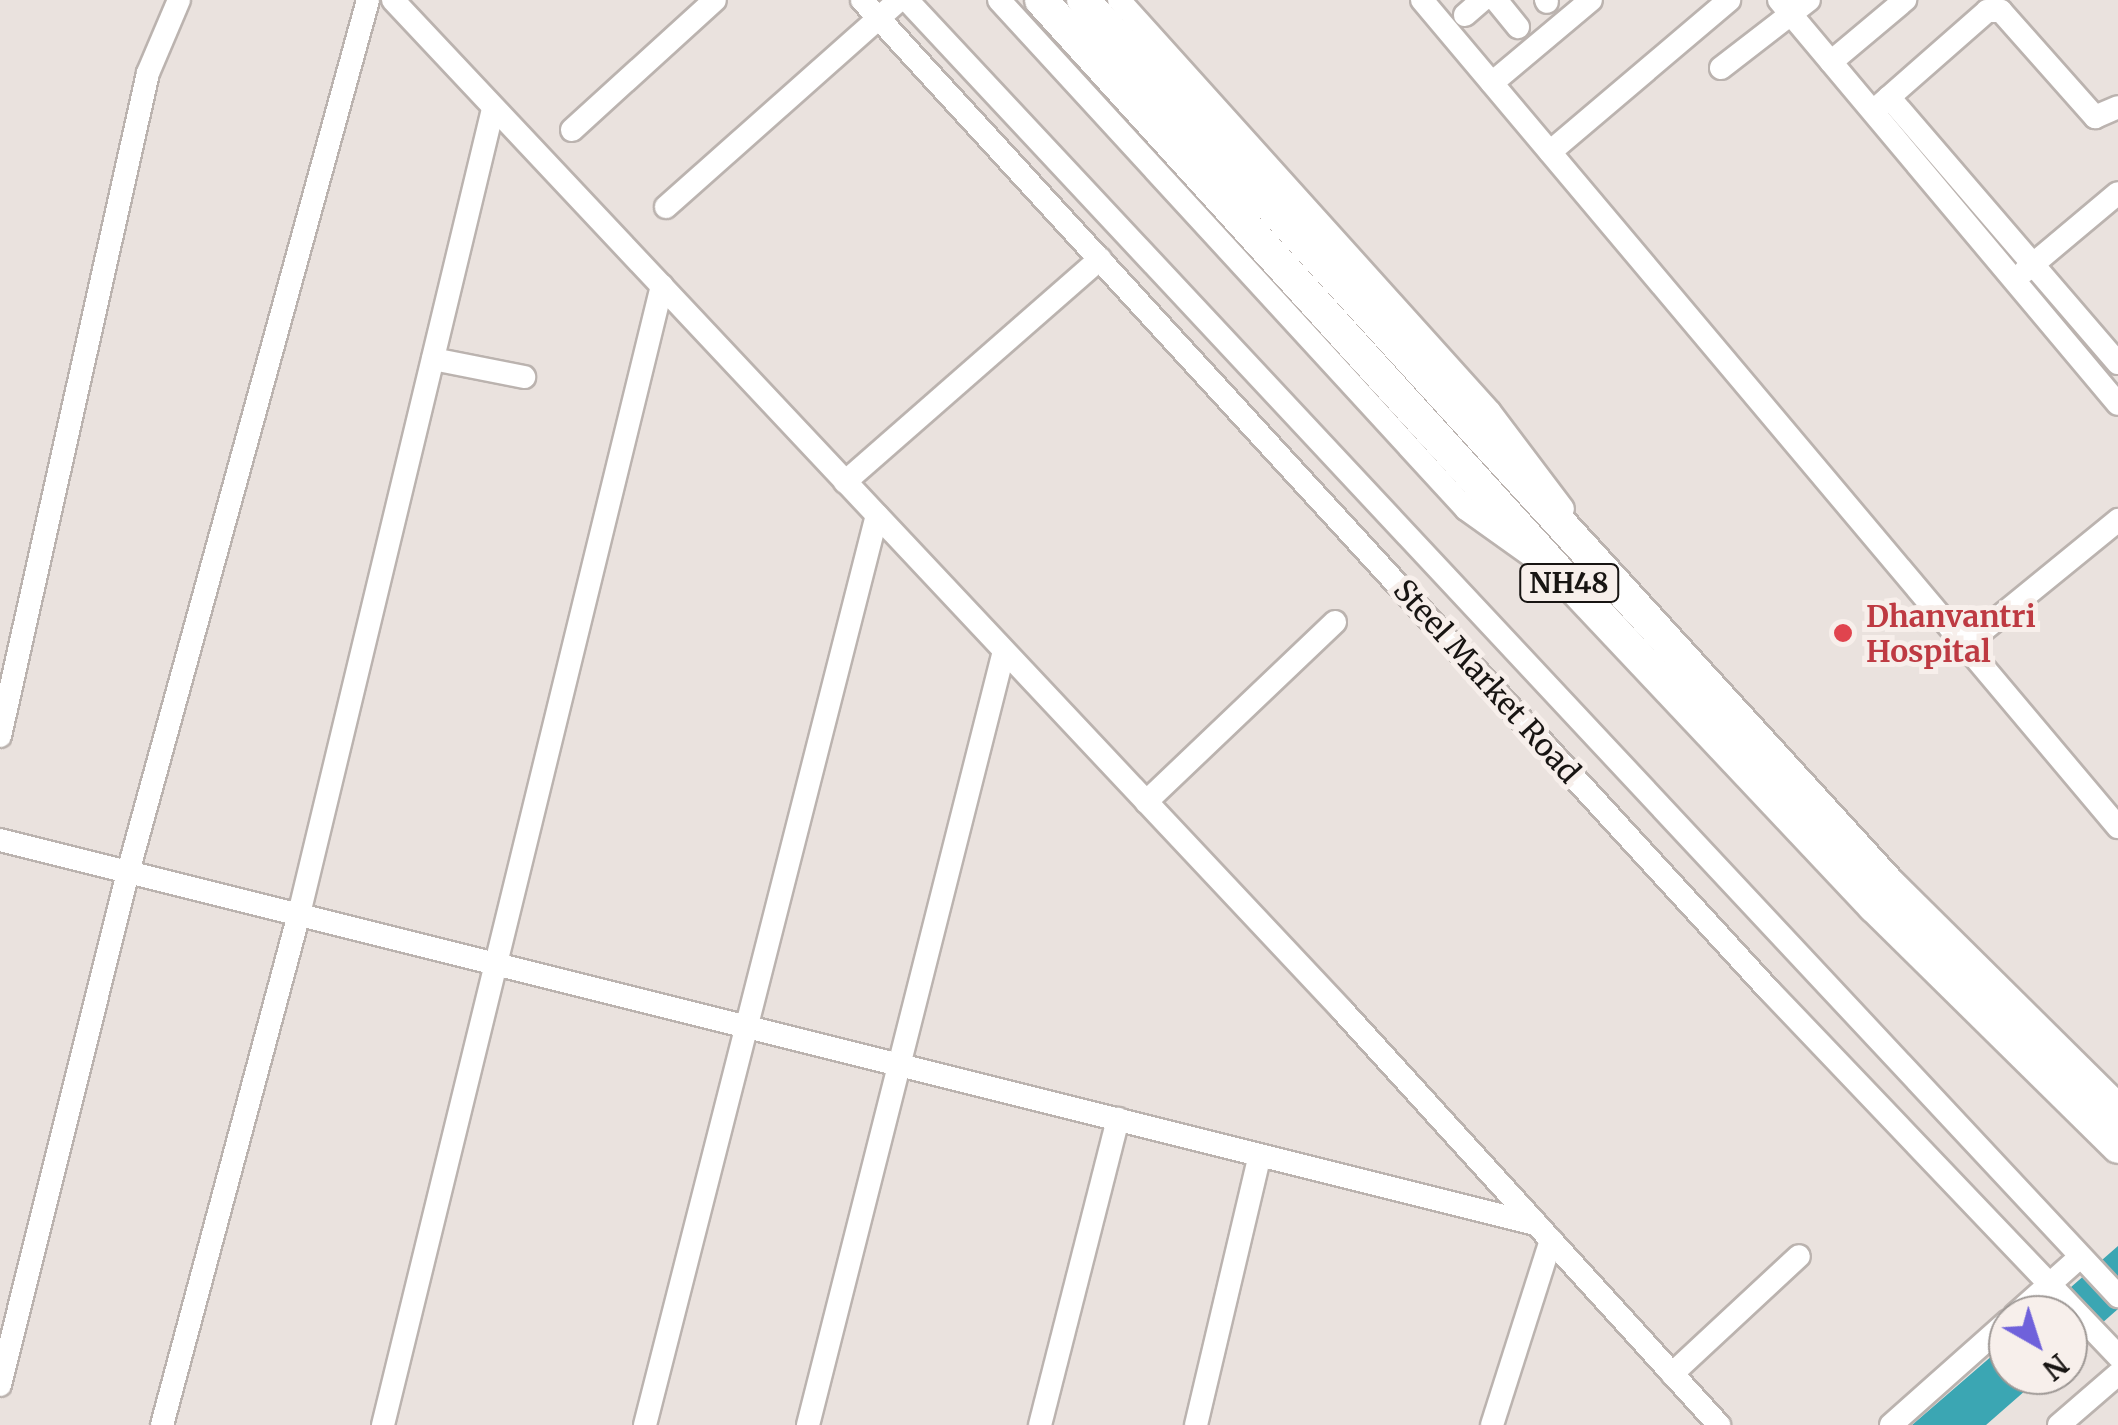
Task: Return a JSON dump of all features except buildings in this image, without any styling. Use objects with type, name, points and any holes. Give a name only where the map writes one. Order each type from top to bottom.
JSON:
[{"type":"highway","name":"NH48","points":[[1041,0],[1560,573],[1874,906],[2118,1148]]},
{"type":"highway","name":"NH48","points":[[1083,0],[1890,885],[2118,1111]]},
{"type":"street","points":[[0,736],[148,73],[178,0]]},
{"type":"street","points":[[0,1385],[128,872],[368,0]]},
{"type":"street","points":[[393,0],[1146,802],[1719,1425]]},
{"type":"street","points":[[572,130],[715,0]]},
{"type":"street","name":"Steel Market Road","points":[[862,0],[2048,1285],[2118,1356]]},
{"type":"street","points":[[666,207],[899,0]]},
{"type":"street","name":"Steel Market Road","points":[[907,0],[2118,1296]]},
{"type":"street","points":[[999,0],[1466,509],[1560,573]]},
{"type":"street","points":[[1118,0],[1490,412],[1553,492],[1590,556]]},
{"type":"street","points":[[1422,0],[2118,827]]},
{"type":"street","points":[[1496,0],[1518,27]]},
{"type":"street","points":[[1492,83],[1591,0]]},
{"type":"street","points":[[1550,152],[1728,0]]},
{"type":"street","points":[[1831,62],[1905,0]]},
{"type":"street","points":[[1721,68],[1793,5],[1831,62],[1880,105],[2034,264],[2118,364]]},
{"type":"street","points":[[1880,105],[1987,11],[2000,11],[2095,117],[2118,107]]},
{"type":"street","points":[[1880,105],[2015,281],[2118,404]]},
{"type":"street","points":[[162,1425],[299,914],[493,110]]},
{"type":"street","points":[[2015,281],[2118,193]]},
{"type":"street","points":[[845,482],[1100,258]]},
{"type":"street","points":[[383,1425],[662,286]]},
{"type":"street","points":[[432,360],[524,377]]},
{"type":"street","points":[[645,1425],[877,515]]},
{"type":"street","points":[[1965,645],[2118,520]]},
{"type":"street","points":[[1384,568],[1412,540]]},
{"type":"street","points":[[1146,802],[1335,622]]},
{"type":"street","points":[[808,1425],[1004,652]]},
{"type":"street","points":[[0,840],[1260,1154],[1544,1232]]},
{"type":"street","points":[[1040,1425],[1118,1119]]},
{"type":"street","points":[[1196,1425],[1260,1154]]},
{"type":"street","points":[[1492,1425],[1544,1232]]},
{"type":"street","points":[[1672,1374],[1798,1256]]},
{"type":"street","points":[[2037,1295],[2080,1257]]},
{"type":"street","points":[[1891,1425],[1988,1339]]},
{"type":"street","points":[[2059,1425],[2118,1374]]},
{"type":"water","points":[[2118,1246],[2118,1309],[2088,1335],[2088,1295],[2062,1295]]},
{"type":"water","points":[[1988,1359],[1988,1395],[2020,1395],[1986,1425],[1912,1425]]},
{"type":"place","name":"Dhanvantri Hospital","points":[[1843,633]]}]
